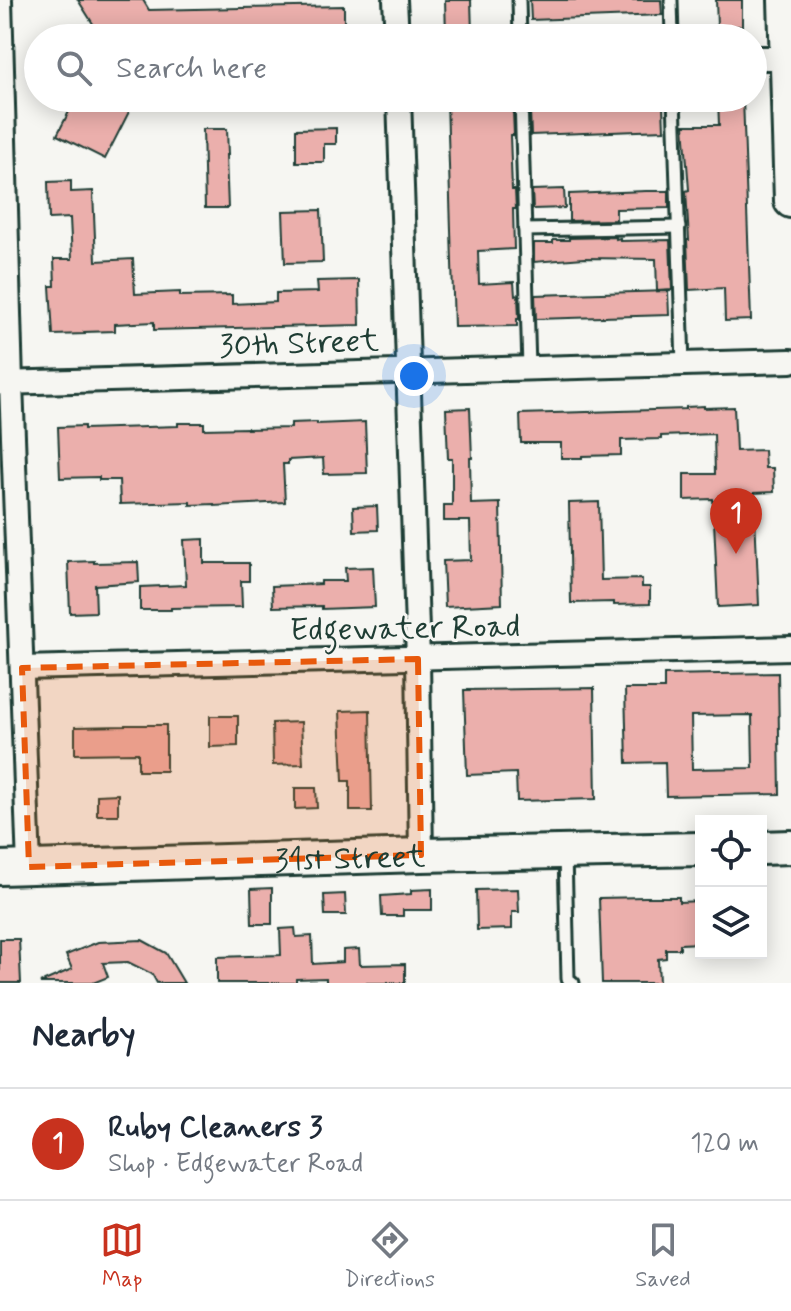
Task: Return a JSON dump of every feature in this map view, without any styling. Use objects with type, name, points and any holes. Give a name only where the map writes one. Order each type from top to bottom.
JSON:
[{"type":"street","points":[[0,0],[5,383],[22,668],[14,868]]},
{"type":"street","points":[[395,0],[396,24]]},
{"type":"street","points":[[785,0],[791,201]]},
{"type":"street","points":[[767,58],[789,58]]},
{"type":"street","points":[[399,112],[418,659],[421,855]]},
{"type":"street","name":"30th Street","points":[[5,383],[791,361]]},
{"type":"street","name":"Edgewater Road","points":[[22,668],[791,648]]},
{"type":"street","points":[[767,848],[791,847]]},
{"type":"street","name":"31st Street","points":[[14,868],[695,849]]},
{"type":"lane","points":[[519,0],[520,24]]},
{"type":"lane","points":[[671,0],[672,24]]},
{"type":"lane","points":[[521,112],[529,368]]},
{"type":"lane","points":[[675,112],[683,364]]},
{"type":"lane","points":[[525,230],[679,227]]},
{"type":"lane","points":[[565,853],[568,979],[573,983]]},
{"type":"highlighted area","points":[[418,659],[421,855],[29,867],[22,668]]},
{"type":"building","points":[[78,0],[143,0],[149,10],[344,6],[344,24],[93,24]]},
{"type":"building","points":[[445,0],[471,0],[472,24],[446,24]]},
{"type":"building","points":[[530,0],[661,0],[662,15],[531,20]]},
{"type":"building","points":[[716,0],[742,0],[742,24],[717,24]]},
{"type":"building","points":[[69,112],[129,112],[105,159],[57,135]]},
{"type":"building","points":[[447,112],[513,112],[514,135],[510,135],[512,190],[515,190],[516,209],[513,209],[514,249],[478,251],[479,284],[514,282],[519,319],[517,326],[454,327]]},
{"type":"building","points":[[530,112],[663,112],[664,130],[531,135]]},
{"type":"building","points":[[719,112],[744,112],[751,320],[725,321],[724,288],[689,290],[686,191],[689,190],[684,125],[719,125]]},
{"type":"building","points":[[336,128],[336,144],[324,144],[324,162],[296,162],[296,129]]},
{"type":"building","points":[[203,129],[227,129],[228,208],[205,208]]},
{"type":"building","points":[[71,181],[71,192],[93,191],[96,261],[133,259],[135,294],[180,292],[180,296],[232,295],[232,304],[276,302],[276,293],[318,292],[317,281],[359,280],[360,325],[154,330],[154,322],[115,324],[115,331],[53,335],[50,286],[55,286],[54,259],[72,259],[70,218],[49,219],[48,182]]},
{"type":"building","points":[[564,189],[565,208],[533,209],[532,190]]},
{"type":"building","points":[[669,191],[669,208],[616,209],[616,220],[569,221],[569,194]]},
{"type":"building","points":[[321,210],[323,262],[285,263],[283,211]]},
{"type":"building","points":[[616,237],[620,241],[670,240],[672,290],[657,291],[656,259],[584,258],[534,262],[534,243],[553,243],[553,240],[569,238]]},
{"type":"building","points":[[668,291],[669,315],[536,319],[535,295]]},
{"type":"building","points":[[734,407],[736,451],[764,450],[765,468],[773,468],[774,492],[754,493],[759,605],[718,607],[713,499],[684,500],[684,474],[715,474],[714,434],[621,440],[621,455],[582,458],[561,458],[561,443],[521,443],[520,414]]},
{"type":"building","points":[[470,408],[471,504],[500,503],[502,604],[445,607],[443,561],[471,560],[470,521],[444,521],[444,505],[452,505],[452,459],[448,459],[446,409]]},
{"type":"building","points":[[365,422],[367,473],[324,474],[323,458],[288,460],[288,464],[283,464],[285,502],[214,506],[190,505],[190,502],[120,504],[119,480],[60,478],[58,427],[84,426],[84,429],[204,423],[204,429],[247,429],[291,428],[291,423]]},
{"type":"building","points":[[599,502],[601,580],[642,579],[642,587],[650,587],[650,604],[571,603],[569,503]]},
{"type":"building","points":[[377,506],[378,530],[354,531],[353,507]]},
{"type":"building","points":[[204,539],[204,563],[249,563],[249,581],[241,581],[242,607],[140,610],[140,587],[186,585],[184,540]]},
{"type":"building","points":[[68,562],[138,562],[139,582],[95,585],[96,612],[70,613]]},
{"type":"building","points":[[373,567],[375,607],[273,607],[272,586],[346,581],[345,568]]},
{"type":"building","points":[[778,673],[780,794],[666,796],[665,762],[627,763],[625,689],[664,689],[664,675]],"holes":[[[752,715],[753,768],[692,769],[691,716]]]},
{"type":"building","points":[[594,688],[596,799],[517,801],[516,773],[467,775],[464,690]]},
{"type":"building","points":[[370,710],[372,811],[350,811],[350,781],[343,781],[340,711]]},
{"type":"building","points":[[210,716],[238,716],[238,746],[210,747]]},
{"type":"building","points":[[301,722],[303,764],[273,765],[272,723]]},
{"type":"building","points":[[166,725],[166,771],[138,771],[138,753],[75,754],[75,727]]},
{"type":"building","points":[[295,788],[316,788],[317,808],[295,809]]},
{"type":"building","points":[[118,794],[118,815],[97,815],[97,795]]},
{"type":"building","points":[[272,888],[272,924],[252,924],[251,889]]},
{"type":"building","points":[[432,889],[432,910],[403,910],[403,916],[382,916],[381,896]]},
{"type":"building","points":[[518,889],[519,912],[512,912],[512,929],[477,930],[476,890]]},
{"type":"building","points":[[345,894],[346,915],[325,915],[324,895]]},
{"type":"building","points":[[679,897],[679,902],[695,901],[695,943],[680,944],[680,949],[666,949],[666,958],[658,959],[659,983],[602,983],[599,898]]},
{"type":"building","points":[[295,928],[296,937],[312,936],[313,964],[343,962],[343,950],[359,949],[360,965],[405,964],[405,983],[326,983],[326,978],[296,979],[296,983],[217,983],[217,957],[281,955],[280,929]]},
{"type":"building","points":[[0,939],[19,939],[21,983],[0,983]]},
{"type":"building","points":[[142,940],[166,953],[184,983],[157,983],[152,974],[128,962],[103,963],[108,977],[93,983],[40,983],[72,969],[66,955],[98,942]]},
{"type":"place","name":"Ruby Cleaners 3","points":[[736,554]]}]
